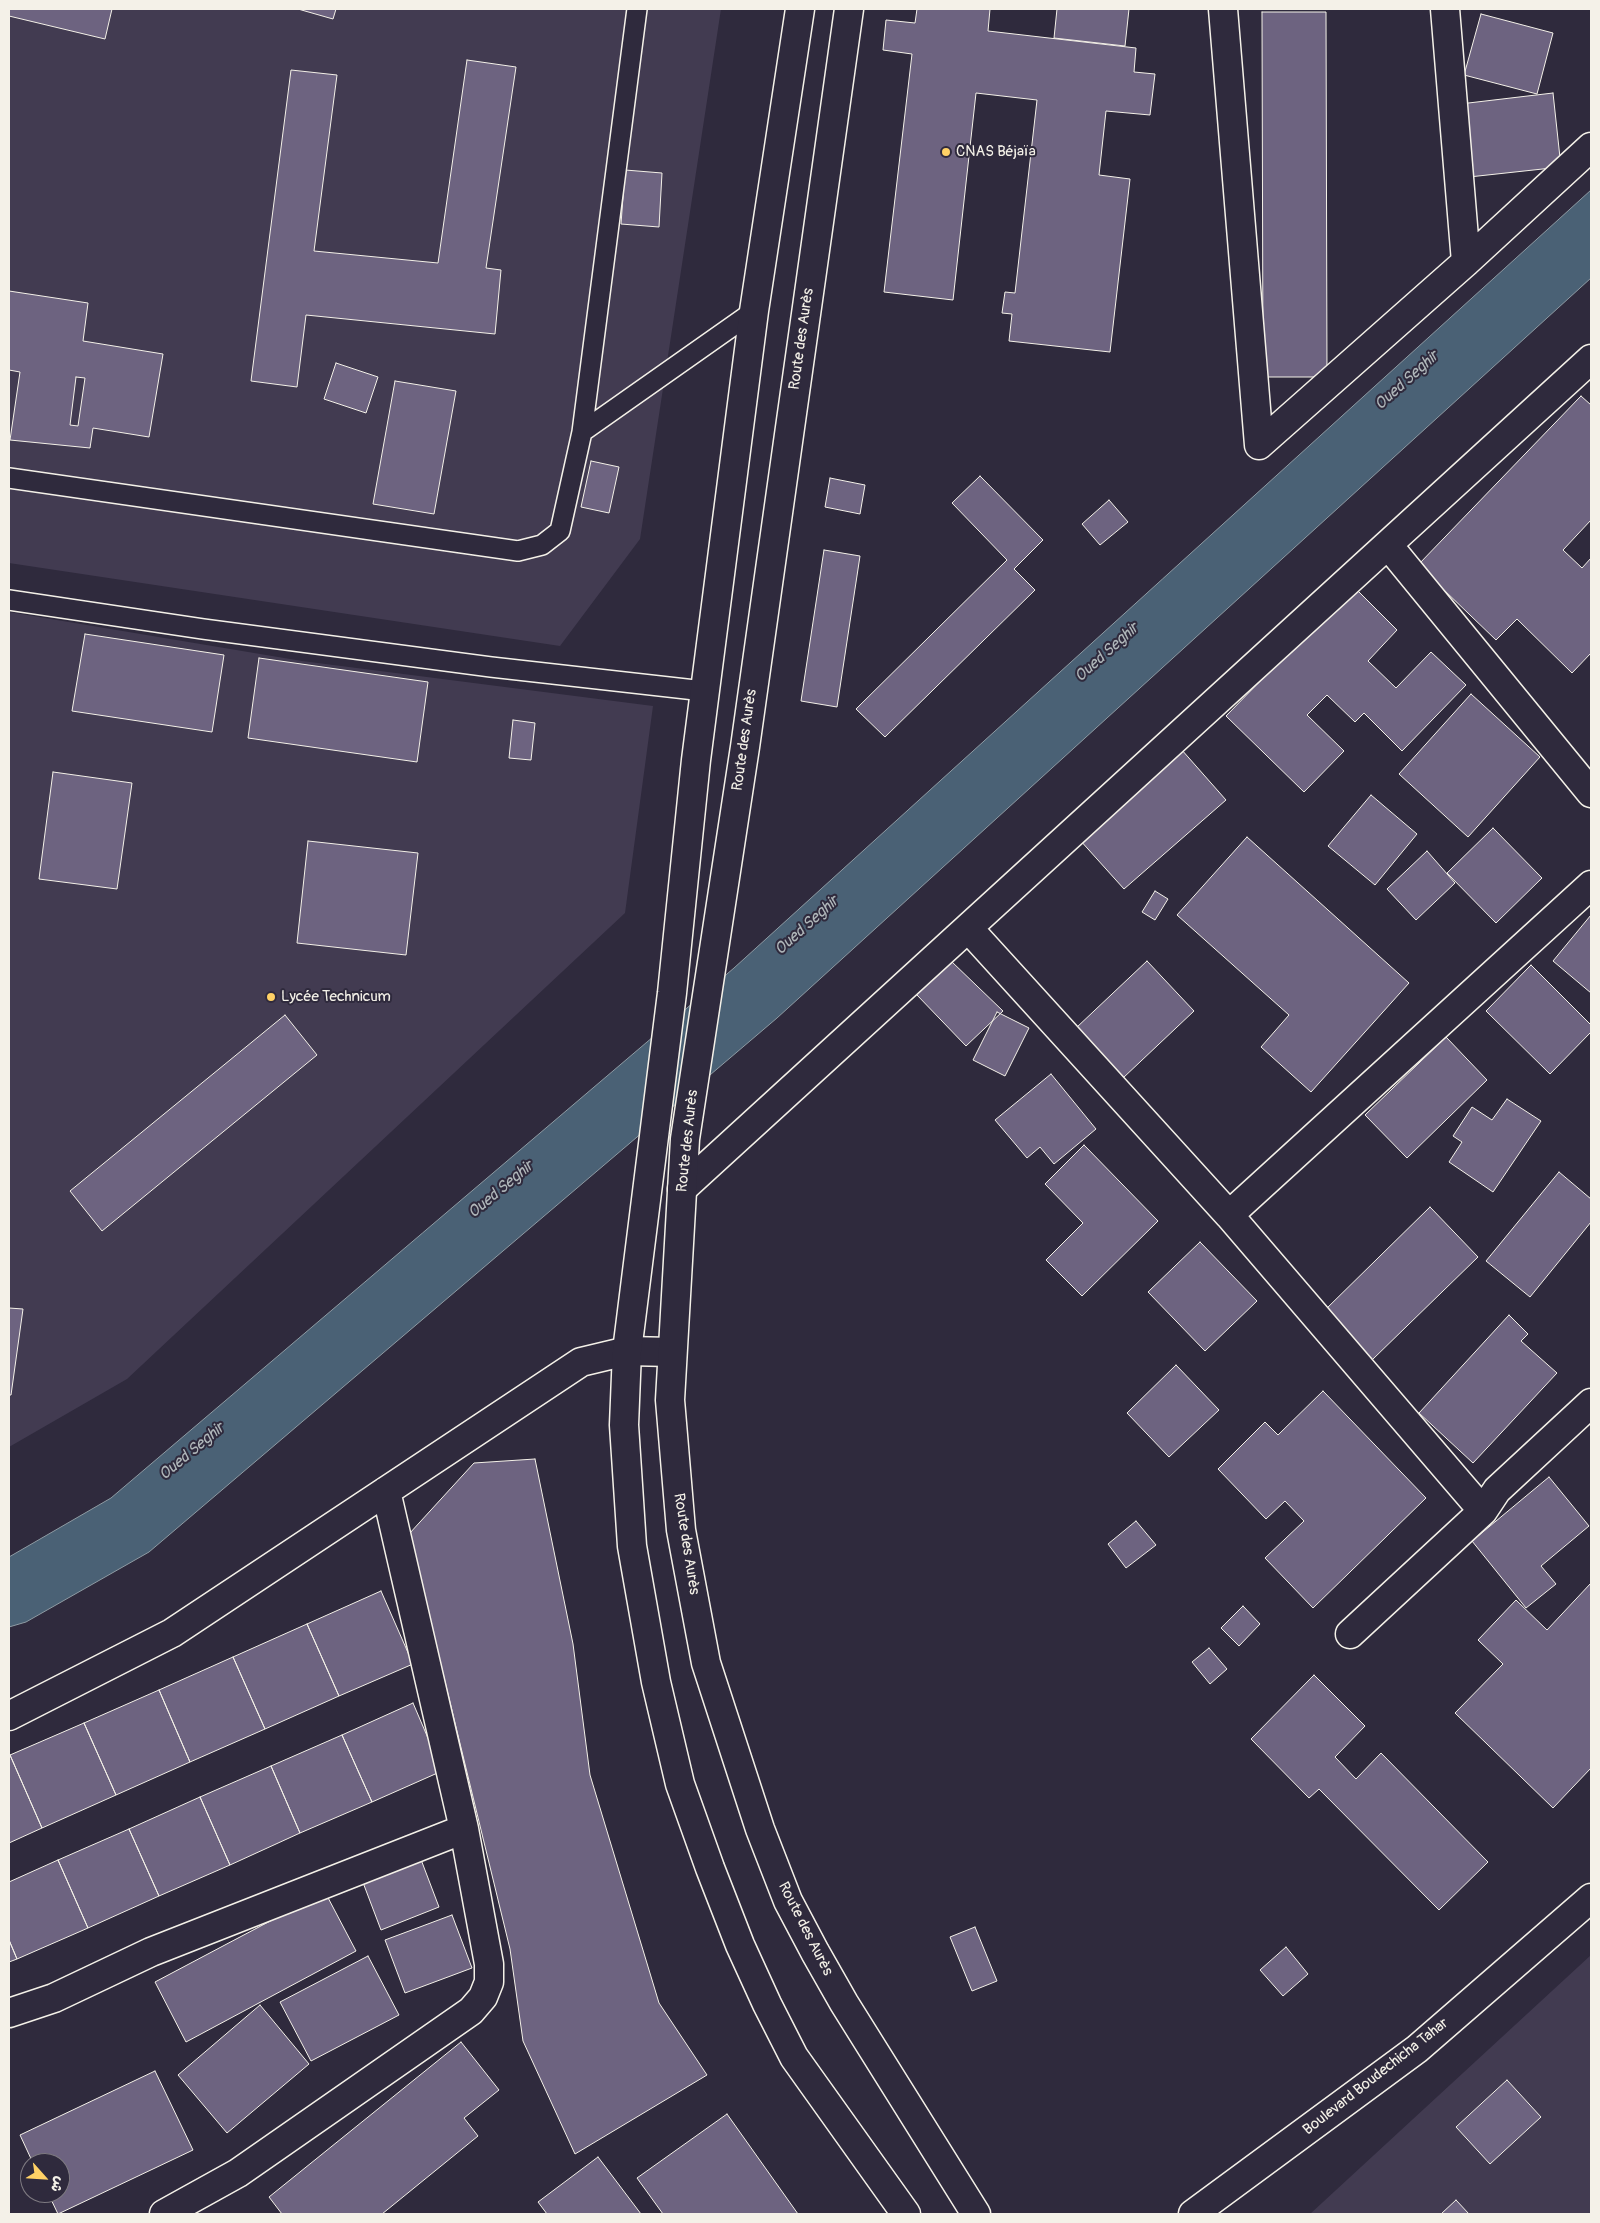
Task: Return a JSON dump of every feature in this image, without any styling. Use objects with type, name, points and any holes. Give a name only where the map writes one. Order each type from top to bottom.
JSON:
[{"type":"street","points":[[800,9],[754,311],[704,691],[680,920],[627,1351],[624,1425],[632,1546],[656,1682],[680,1784],[740,1945],[794,2057],[906,2214]]},
{"type":"street","name":"Route des Aurès","points":[[849,9],[745,747],[685,1139],[670,1400],[682,1530],[706,1663],[760,1829],[788,1901],[815,1952],[844,2003],[976,2214]]},
{"type":"street","points":[[1223,9],[1258,445],[1466,262],[1591,147]]},
{"type":"street","points":[[1445,9],[1466,262]]},
{"type":"street","points":[[682,1189],[1591,359]]},
{"type":"street","points":[[1388,545],[1591,793]]},
{"type":"street","points":[[1229,1214],[1591,885]]},
{"type":"street","points":[[968,928],[1229,1214],[1483,1511]]},
{"type":"street","points":[[9,1716],[172,1633],[581,1362],[627,1351],[672,1352]]},
{"type":"street","points":[[1350,1634],[1483,1511],[1497,1490],[1591,1403]]},
{"type":"street","points":[[164,2214],[238,2173],[471,2011],[483,1998],[490,1982],[489,1964],[464,1829],[386,1491]]},
{"type":"street","points":[[9,2013],[54,1998],[151,1952],[464,1829]]},
{"type":"street","name":"Boulevard Boudechicha Tahar","points":[[1192,2212],[1417,2049],[1591,1898]]},
{"type":"lane","points":[[9,478],[518,551],[542,545],[560,530],[582,432],[637,9]]},
{"type":"lane","points":[[582,432],[754,311]]},
{"type":"lane","points":[[9,600],[203,629],[481,666],[704,691]]},
{"type":"shaded area","points":[[9,9],[721,9],[640,539],[560,646],[9,563]]},
{"type":"shaded area","name":"Lycée Technicum","points":[[9,612],[302,661],[653,706],[625,913],[127,1379],[9,1447]]},
{"type":"shaded area","points":[[1591,1955],[1591,2214],[1310,2214]]},
{"type":"water","name":"Oued Seghir","points":[[1591,190],[1591,278],[777,1018],[149,1552],[26,1622],[9,1627],[9,1557],[111,1498],[734,968]]},
{"type":"building","points":[[9,9],[112,9],[105,39],[9,16]]},
{"type":"building","points":[[298,9],[336,9],[333,19]]},
{"type":"building","points":[[917,9],[990,9],[988,31],[1136,48],[1134,72],[1155,74],[1150,115],[1106,111],[1099,175],[1130,179],[1110,352],[1009,341],[1012,314],[1002,313],[1005,292],[1015,293],[1037,100],[976,93],[953,300],[884,292],[912,54],[883,50],[886,20],[915,23]]},
{"type":"building","points":[[1057,9],[1129,9],[1125,46],[1054,38]]},
{"type":"building","points":[[1262,12],[1326,12],[1327,377],[1263,377]]},
{"type":"building","points":[[1481,14],[1553,33],[1537,94],[1464,75]]},
{"type":"building","points":[[467,60],[516,67],[486,268],[501,270],[495,334],[306,315],[297,387],[251,381],[291,70],[337,75],[314,251],[438,263]]},
{"type":"building","points":[[1553,93],[1561,167],[1469,177],[1460,104]]},
{"type":"building","points":[[625,170],[662,173],[659,227],[621,224]]},
{"type":"building","points":[[9,291],[88,303],[83,341],[163,354],[149,437],[93,428],[90,448],[10,440],[20,372],[9,370]],"holes":[[[76,377],[85,378],[78,426],[70,425]]]},
{"type":"building","points":[[336,363],[378,377],[366,413],[324,399]]},
{"type":"building","points":[[395,381],[456,391],[434,514],[373,504]]},
{"type":"building","points":[[1581,396],[1591,405],[1591,520],[1563,550],[1582,568],[1591,558],[1591,653],[1572,673],[1517,619],[1496,640],[1418,565]]},
{"type":"building","points":[[591,461],[619,467],[609,513],[581,507]]},
{"type":"building","points":[[980,476],[1043,540],[1014,569],[1035,590],[885,737],[856,709],[1007,560],[952,503]]},
{"type":"building","points":[[830,478],[865,485],[860,514],[825,507]]},
{"type":"building","points":[[1109,500],[1128,522],[1100,545],[1082,524]]},
{"type":"building","points":[[824,550],[860,556],[837,707],[801,701]]},
{"type":"building","points":[[1353,586],[1397,630],[1368,661],[1396,688],[1431,652],[1466,685],[1402,751],[1364,713],[1355,722],[1327,695],[1307,715],[1344,751],[1304,792],[1226,716]]},
{"type":"building","points":[[85,634],[224,655],[212,732],[72,711]]},
{"type":"building","points":[[259,658],[428,682],[417,762],[248,738]]},
{"type":"building","points":[[1471,694],[1540,757],[1468,837],[1399,774]]},
{"type":"building","points":[[513,720],[535,723],[531,760],[509,758]]},
{"type":"building","points":[[1181,749],[1226,800],[1124,889],[1079,839]]},
{"type":"building","points":[[53,772],[132,783],[117,889],[39,879]]},
{"type":"building","points":[[1371,795],[1417,834],[1375,885],[1328,846]]},
{"type":"building","points":[[1493,828],[1542,878],[1496,923],[1447,873]]},
{"type":"building","points":[[1247,837],[1409,983],[1311,1092],[1261,1047],[1289,1015],[1177,915]]},
{"type":"building","points":[[308,841],[418,853],[406,955],[297,943]]},
{"type":"building","points":[[1427,851],[1455,883],[1416,920],[1387,889]]},
{"type":"building","points":[[1155,891],[1168,899],[1155,920],[1142,912]]},
{"type":"building","points":[[1591,915],[1591,993],[1553,961]]},
{"type":"building","points":[[951,961],[1003,1011],[966,1046],[916,994]]},
{"type":"building","points":[[1147,961],[1194,1011],[1123,1078],[1076,1028]]},
{"type":"building","points":[[1531,965],[1591,1025],[1591,1032],[1550,1074],[1486,1011]]},
{"type":"building","points":[[997,1012],[1029,1028],[1005,1076],[973,1060]]},
{"type":"building","points":[[285,1015],[317,1055],[102,1231],[70,1191]]},
{"type":"building","points":[[1446,1037],[1487,1080],[1407,1158],[1365,1115]]},
{"type":"building","points":[[1051,1074],[1096,1129],[1054,1164],[1040,1147],[1027,1158],[995,1120]]},
{"type":"building","points":[[1507,1099],[1541,1121],[1493,1192],[1449,1162],[1462,1142],[1453,1136],[1472,1107],[1492,1120]]},
{"type":"building","points":[[1084,1145],[1158,1221],[1082,1296],[1046,1260],[1083,1223],[1045,1184]]},
{"type":"building","points":[[1559,1172],[1591,1199],[1591,1222],[1530,1297],[1486,1261]]},
{"type":"building","points":[[1430,1207],[1478,1257],[1372,1360],[1324,1311]]},
{"type":"building","points":[[1200,1242],[1257,1301],[1205,1351],[1148,1292]]},
{"type":"building","points":[[9,1308],[23,1309],[11,1395],[9,1395]]},
{"type":"building","points":[[1509,1315],[1528,1334],[1521,1341],[1557,1373],[1473,1463],[1419,1413]]},
{"type":"building","points":[[1176,1365],[1219,1410],[1169,1457],[1127,1413]]},
{"type":"building","points":[[1323,1391],[1426,1498],[1313,1608],[1265,1558],[1304,1521],[1285,1501],[1266,1519],[1218,1469],[1265,1422],[1278,1435]]},
{"type":"building","points":[[535,1459],[573,1644],[590,1775],[659,2003],[707,2075],[575,2154],[523,2041],[510,1949],[409,1534],[474,1463]]},
{"type":"building","points":[[1549,1477],[1589,1526],[1541,1566],[1556,1584],[1526,1608],[1472,1541]]},
{"type":"building","points":[[1136,1521],[1156,1545],[1126,1568],[1108,1544]]},
{"type":"building","points":[[1591,1583],[1591,1768],[1553,1808],[1455,1713],[1503,1664],[1478,1640],[1516,1600],[1547,1630]]},
{"type":"building","points":[[381,1591],[413,1664],[339,1696],[307,1624]]},
{"type":"building","points":[[1243,1606],[1260,1624],[1239,1646],[1221,1628]]},
{"type":"building","points":[[307,1624],[339,1696],[265,1729],[233,1657]]},
{"type":"building","points":[[1209,1648],[1227,1669],[1210,1684],[1192,1662]]},
{"type":"building","points":[[233,1657],[265,1729],[190,1762],[159,1690]]},
{"type":"building","points":[[1314,1675],[1365,1726],[1335,1757],[1356,1779],[1381,1753],[1488,1862],[1439,1910],[1319,1789],[1309,1798],[1251,1739]]},
{"type":"building","points":[[159,1690],[190,1762],[116,1795],[84,1723]]},
{"type":"building","points":[[413,1703],[442,1771],[372,1802],[342,1735]]},
{"type":"building","points":[[84,1723],[116,1795],[42,1828],[10,1755]]},
{"type":"building","points":[[342,1735],[372,1802],[300,1833],[271,1766]]},
{"type":"building","points":[[9,1756],[42,1828],[9,1843]]},
{"type":"building","points":[[271,1766],[300,1833],[230,1865],[200,1797]]},
{"type":"building","points":[[200,1797],[230,1865],[159,1896],[129,1829]]},
{"type":"building","points":[[129,1829],[159,1896],[88,1928],[58,1860]]},
{"type":"building","points":[[417,1849],[439,1907],[381,1930],[359,1872]]},
{"type":"building","points":[[58,1860],[88,1928],[17,1959],[9,1940],[9,1882]]},
{"type":"building","points":[[325,1892],[356,1951],[186,2042],[155,1982]]},
{"type":"building","points":[[452,1915],[472,1968],[405,1993],[385,1940]]},
{"type":"building","points":[[975,1927],[997,1981],[972,1991],[950,1937]]},
{"type":"building","points":[[9,1940],[17,1959],[9,1962]]},
{"type":"building","points":[[1286,1947],[1308,1974],[1283,1996],[1260,1970]]},
{"type":"building","points":[[368,1956],[399,2015],[311,2061],[280,2002]]},
{"type":"building","points":[[260,2005],[309,2064],[227,2133],[178,2075]]},
{"type":"building","points":[[461,2042],[499,2090],[464,2118],[478,2136],[382,2214],[282,2214],[269,2197]]},
{"type":"building","points":[[155,2071],[193,2150],[58,2214],[53,2203],[70,2203],[70,2153],[28,2153],[20,2135]]},
{"type":"building","points":[[1507,2080],[1541,2117],[1490,2164],[1456,2127]]},
{"type":"building","points":[[727,2114],[798,2214],[663,2214],[637,2178]]},
{"type":"building","points":[[598,2157],[641,2214],[547,2214],[538,2202]]},
{"type":"building","points":[[1456,2200],[1469,2214],[1441,2214]]},
{"type":"place","name":"CNAS Béjaïa","points":[[946,152]]},
{"type":"place","name":"Lycée Technicum","points":[[271,997]]}]
